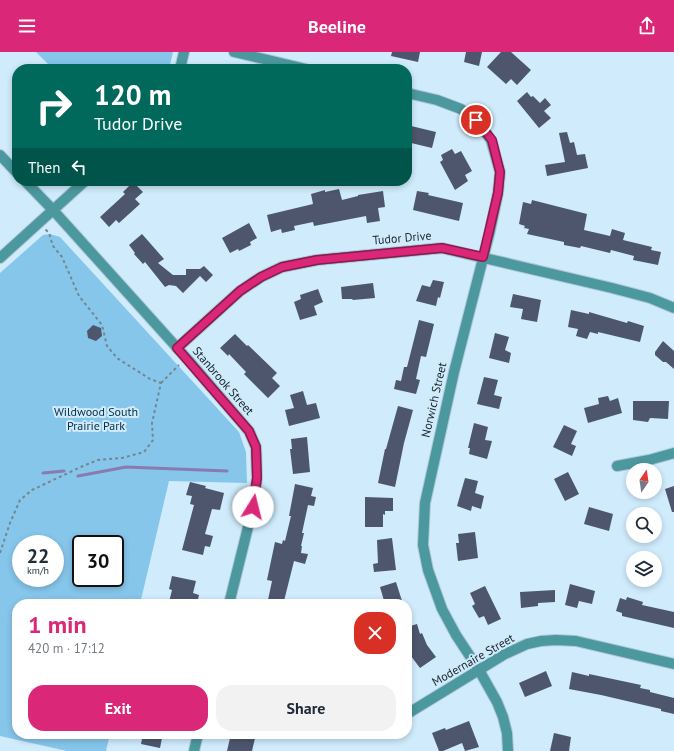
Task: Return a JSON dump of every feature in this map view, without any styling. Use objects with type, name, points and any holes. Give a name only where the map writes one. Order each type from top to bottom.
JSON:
[{"type":"street","points":[[181,64],[184,52]]},
{"type":"street","points":[[234,52],[285,64]]},
{"type":"street","name":"Norwich Street","points":[[412,94],[436,100],[460,109],[476,120],[492,140],[500,172],[498,193],[424,502],[423,545],[428,570],[442,609],[456,636],[479,670],[497,702],[507,733],[508,751]]},
{"type":"street","points":[[0,155],[12,168]]},
{"type":"street","name":"Stanbrook Street","points":[[30,186],[186,358],[249,431],[256,447],[257,478],[253,507],[230,599]]},
{"type":"street","points":[[0,258],[79,186]]},
{"type":"street","name":"Tudor Drive","points":[[177,348],[240,291],[261,277],[282,267],[317,260],[442,248],[650,298],[674,308]]},
{"type":"street","points":[[617,466],[649,460],[674,453]]},
{"type":"street","name":"Modernaire Street","points":[[412,711],[505,654],[527,644],[556,640],[576,641],[674,664]]},
{"type":"street","points":[[194,751],[197,739]]},
{"type":"path","points":[[38,224],[49,233],[53,246],[62,257],[79,296],[102,325],[107,346],[117,358],[150,379],[161,383]]},
{"type":"path","points":[[0,552],[20,500],[32,490],[98,460],[122,458],[144,452],[153,440],[152,423],[161,383],[186,358]]},
{"type":"green space","points":[[36,52],[173,52],[170,64],[48,64]]},
{"type":"green space","name":"Wildwood South Prairie Park","points":[[50,234],[60,237],[239,432],[246,452],[247,483],[169,481],[141,599],[12,599],[12,739],[0,736],[0,273],[43,235]]},
{"type":"green space","name":"Wildwood South Prairie Park","points":[[13,739],[109,739],[106,751],[67,751]]},
{"type":"building","points":[[392,52],[420,52],[418,62],[391,56]]},
{"type":"building","points":[[466,52],[482,52],[479,66],[464,62]]},
{"type":"building","points":[[501,52],[511,52],[531,70],[517,85],[511,79],[506,84],[487,67]]},
{"type":"building","points":[[527,92],[531,97],[533,96],[540,103],[545,98],[551,105],[544,111],[551,118],[539,128],[517,101]]},
{"type":"building","points":[[412,126],[436,132],[432,148],[412,143]]},
{"type":"building","points":[[567,132],[570,143],[574,142],[577,155],[585,154],[588,168],[547,176],[545,165],[565,162],[559,133]]},
{"type":"building","points":[[452,149],[455,154],[461,151],[472,171],[465,175],[468,181],[455,190],[440,162],[443,160],[441,155]]},
{"type":"building","points":[[129,186],[137,186],[143,192],[135,199],[140,204],[119,223],[116,220],[109,227],[100,217],[125,194],[123,192]]},
{"type":"building","points":[[339,189],[342,200],[358,195],[383,191],[385,207],[378,208],[380,221],[367,223],[366,216],[314,226],[313,222],[294,226],[295,230],[282,233],[281,229],[271,232],[267,215],[313,204],[311,194],[325,190],[325,192]]},
{"type":"building","points":[[417,191],[463,203],[459,221],[413,210]]},
{"type":"building","points":[[532,200],[587,214],[584,230],[610,236],[612,229],[625,233],[623,240],[652,247],[651,250],[661,252],[658,265],[633,260],[634,256],[611,250],[610,253],[581,246],[580,248],[564,245],[564,242],[527,234],[529,229],[524,228],[525,226],[519,224],[523,202],[531,204]]},
{"type":"building","points":[[249,223],[257,238],[250,242],[251,245],[239,251],[238,249],[230,253],[222,238]]},
{"type":"building","points":[[142,234],[164,259],[158,263],[173,275],[186,275],[186,269],[200,269],[204,266],[213,275],[206,282],[200,276],[183,293],[176,286],[169,285],[165,287],[145,262],[143,264],[134,254],[135,253],[129,245]]},
{"type":"building","points":[[433,280],[444,282],[440,298],[438,297],[436,306],[416,301],[422,285],[430,287]]},
{"type":"building","points":[[373,283],[375,298],[353,300],[342,299],[341,287]]},
{"type":"building","points":[[318,289],[323,302],[314,306],[317,315],[300,320],[294,302],[301,299],[300,295]]},
{"type":"building","points":[[513,294],[541,300],[537,322],[521,319],[523,309],[510,307]]},
{"type":"building","points":[[571,310],[589,314],[589,312],[627,323],[628,321],[644,326],[640,342],[598,332],[598,334],[590,332],[587,339],[576,336],[578,329],[568,327]]},
{"type":"building","points":[[419,320],[434,324],[426,357],[421,356],[416,379],[420,380],[416,394],[394,389],[396,380],[401,381],[404,367],[407,367]]},
{"type":"building","points":[[93,325],[101,328],[102,336],[96,341],[88,338],[87,331]]},
{"type":"building","points":[[495,333],[509,337],[505,350],[511,353],[509,363],[489,358]]},
{"type":"building","points":[[235,334],[277,373],[272,378],[280,386],[268,398],[244,374],[246,372],[229,354],[228,356],[220,348]]},
{"type":"building","points":[[663,341],[674,351],[674,369],[655,355],[655,352]]},
{"type":"building","points":[[484,377],[498,380],[494,395],[502,397],[499,409],[477,404]]},
{"type":"building","points":[[303,391],[307,405],[316,403],[320,418],[289,426],[285,410],[294,408],[290,395]]},
{"type":"building","points":[[608,396],[610,401],[618,398],[622,413],[588,423],[584,408],[599,404],[598,398]]},
{"type":"building","points":[[633,401],[669,401],[668,419],[650,418],[648,422],[633,420]]},
{"type":"building","points":[[398,406],[413,410],[404,443],[395,487],[378,483],[385,449]]},
{"type":"building","points":[[474,423],[488,427],[485,440],[492,441],[487,459],[469,454],[470,448],[468,448]]},
{"type":"building","points":[[564,425],[577,431],[571,444],[576,446],[572,456],[553,447]]},
{"type":"building","points":[[307,437],[310,472],[293,474],[290,449],[292,449],[291,439]]},
{"type":"building","points":[[568,472],[579,494],[565,501],[554,479]]},
{"type":"building","points":[[465,478],[478,481],[475,493],[484,496],[481,509],[472,506],[471,511],[457,506]]},
{"type":"building","points":[[190,482],[224,493],[220,510],[212,509],[205,534],[213,536],[210,547],[205,546],[203,555],[182,550],[194,505],[190,504],[192,496],[186,495]]},
{"type":"building","points":[[295,484],[313,488],[311,496],[316,497],[314,506],[308,505],[302,533],[304,533],[301,553],[308,554],[305,564],[294,561],[284,599],[268,599],[272,581],[267,580],[275,542],[282,544],[283,540],[285,541],[291,516],[289,516]]},
{"type":"building","points":[[674,486],[674,512],[672,512],[665,489]]},
{"type":"building","points":[[365,497],[393,498],[393,511],[385,511],[385,515],[383,514],[383,527],[365,527]]},
{"type":"building","points":[[589,507],[613,514],[609,531],[584,524]]},
{"type":"building","points":[[475,532],[478,558],[458,561],[456,543],[459,543],[458,534]]},
{"type":"building","points":[[392,538],[396,570],[374,572],[373,564],[378,563],[377,540]]},
{"type":"building","points":[[172,576],[196,581],[193,593],[199,595],[198,599],[170,599],[172,590],[169,589]]},
{"type":"building","points":[[396,582],[401,599],[384,599],[380,587]]},
{"type":"building","points":[[570,584],[595,591],[592,604],[579,601],[577,608],[565,605]]},
{"type":"building","points":[[485,586],[501,619],[488,625],[484,616],[479,618],[472,606],[475,604],[470,593]]},
{"type":"building","points":[[555,590],[555,602],[538,603],[538,606],[521,608],[520,592]]},
{"type":"building","points":[[627,597],[643,602],[642,605],[674,612],[674,628],[622,616],[622,613],[616,611],[620,598],[626,600]]},
{"type":"building","points":[[417,624],[420,634],[422,633],[427,645],[436,657],[420,668],[412,657],[412,626]]},
{"type":"building","points":[[546,671],[552,686],[525,697],[519,683]]},
{"type":"building","points":[[572,672],[641,685],[640,688],[650,690],[650,692],[674,698],[674,714],[661,711],[661,709],[569,689]]},
{"type":"building","points":[[469,721],[479,747],[465,751],[462,743],[443,751],[439,751],[432,733],[445,728],[446,730]]},
{"type":"building","points":[[554,733],[571,737],[569,751],[550,751]]},
{"type":"building","points":[[142,739],[162,739],[160,748],[141,744]]},
{"type":"building","points":[[230,739],[255,739],[252,751],[227,751]]},
{"type":"waterway","points":[[78,476],[126,467],[227,471]]},
{"type":"waterway","points":[[43,473],[64,471]]},
{"type":"route","points":[[253,507],[257,478],[256,447],[249,431],[189,360],[177,348],[240,291],[261,277],[282,267],[317,260],[376,253],[442,248],[483,257],[498,193],[500,172],[492,140],[476,120]]}]
